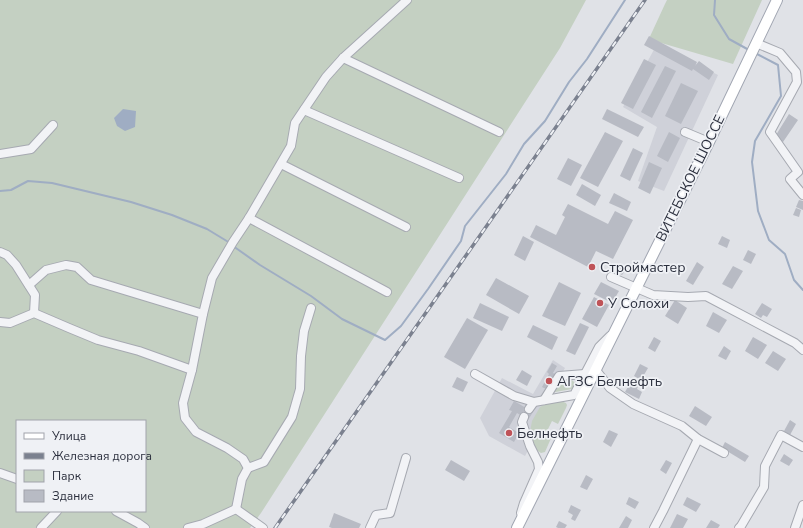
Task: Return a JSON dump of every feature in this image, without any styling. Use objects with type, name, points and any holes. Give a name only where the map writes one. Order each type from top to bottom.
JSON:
[{"type":"main road","name":"ВИТЕБСКОЕ ШОССЕ","points":[[518,526],[612,334],[709,142],[777,0]]},
{"type":"street","points":[[248,468],[243,459],[227,448],[196,432],[185,418],[183,403],[192,370],[212,278],[291,146],[295,123],[326,77],[343,58],[407,0]]},
{"type":"street","points":[[756,43],[780,52],[796,72],[797,82],[770,132],[798,172],[790,179],[803,195]]},
{"type":"street","points":[[343,58],[499,132]]},
{"type":"street","points":[[304,110],[459,178]]},
{"type":"street","points":[[0,154],[31,149],[53,126]]},
{"type":"street","points":[[685,132],[709,142]]},
{"type":"street","points":[[281,164],[406,227]]},
{"type":"street","points":[[249,218],[387,292]]},
{"type":"street","points":[[0,252],[6,255],[16,265],[35,295],[34,313]]},
{"type":"street","points":[[29,285],[46,270],[66,265],[77,268],[91,280],[203,314]]},
{"type":"street","points":[[611,277],[653,295],[688,297],[706,296],[795,343],[803,350]]},
{"type":"street","points":[[236,509],[242,479],[248,468],[264,462],[292,417],[300,389],[301,356],[304,331],[311,308]]},
{"type":"street","points":[[0,322],[10,322],[34,313],[98,340],[139,351],[192,370]]},
{"type":"street","points":[[475,374],[514,396],[534,402],[574,395],[599,347],[612,334]]},
{"type":"street","points":[[595,370],[610,388],[633,404],[682,426],[698,438],[724,453]]},
{"type":"street","points":[[544,400],[559,376],[585,374]]},
{"type":"street","points":[[529,410],[534,402]]},
{"type":"street","points":[[518,526],[524,503],[539,469],[538,462],[530,446],[522,422],[524,417]]},
{"type":"street","points":[[739,528],[764,487],[765,466],[781,435],[803,447]]},
{"type":"street","points":[[654,528],[698,438]]},
{"type":"street","points":[[370,528],[376,515],[390,513],[406,458]]},
{"type":"street","points":[[0,483],[3,475],[16,479]]},
{"type":"street","points":[[795,528],[803,505]]},
{"type":"street","points":[[188,528],[204,524],[236,509]]},
{"type":"street","points":[[236,509],[263,528]]},
{"type":"street","points":[[41,528],[56,512]]},
{"type":"street","points":[[118,512],[145,528]]},
{"type":"shaded area","points":[[657,44],[718,75],[664,191],[638,181],[657,127],[623,107]]},
{"type":"shaded area","points":[[553,360],[565,368],[549,395],[532,443],[525,456],[489,436],[480,418],[502,378],[533,394]]},
{"type":"green space","points":[[0,0],[586,0],[560,48],[250,528],[0,528]]},
{"type":"green space","points":[[667,0],[762,0],[733,64],[658,42],[650,48],[647,43]]},
{"type":"green space","points":[[564,379],[573,381],[575,386],[572,389],[550,393],[559,380]]},
{"type":"green space","points":[[559,400],[566,403],[566,408],[558,424],[552,421],[546,433],[552,436],[545,452],[541,453],[534,447],[530,432],[532,421],[540,407],[550,402]]},
{"type":"water","points":[[123,109],[136,111],[135,127],[125,131],[117,126],[114,118]]},
{"type":"building","points":[[649,36],[697,62],[695,66],[699,61],[714,72],[709,80],[693,69],[692,71],[644,45]]},
{"type":"building","points":[[644,59],[656,65],[633,109],[621,103]]},
{"type":"building","points":[[665,66],[676,71],[652,118],[641,112]]},
{"type":"building","points":[[681,83],[698,91],[681,124],[665,116]]},
{"type":"building","points":[[607,109],[644,127],[638,137],[602,119]]},
{"type":"building","points":[[789,114],[798,120],[783,142],[777,139],[779,137],[776,135]]},
{"type":"building","points":[[605,132],[623,141],[598,187],[580,178]]},
{"type":"building","points":[[669,132],[680,138],[668,162],[657,156]]},
{"type":"building","points":[[633,148],[643,153],[630,181],[620,176]]},
{"type":"building","points":[[568,158],[582,165],[571,186],[557,179]]},
{"type":"building","points":[[649,162],[662,168],[650,194],[638,188]]},
{"type":"building","points":[[582,184],[601,195],[595,206],[576,195]]},
{"type":"building","points":[[614,193],[631,202],[627,211],[609,203]]},
{"type":"building","points":[[799,200],[803,201],[803,210],[796,207]]},
{"type":"building","points":[[568,204],[608,224],[615,211],[633,220],[613,259],[596,251],[588,267],[530,237],[536,225],[556,235],[565,217],[562,215]]},
{"type":"building","points":[[796,208],[801,210],[799,217],[793,215]]},
{"type":"building","points":[[523,236],[534,242],[525,261],[514,255]]},
{"type":"building","points":[[722,236],[730,240],[727,248],[718,244]]},
{"type":"building","points":[[748,250],[756,254],[751,264],[743,260]]},
{"type":"building","points":[[697,262],[704,267],[693,285],[686,281]]},
{"type":"building","points":[[733,266],[743,271],[732,289],[722,284]]},
{"type":"building","points":[[619,267],[625,271],[622,275],[616,271]]},
{"type":"building","points":[[496,278],[529,296],[519,314],[486,295]]},
{"type":"building","points":[[559,282],[581,293],[565,326],[542,316]]},
{"type":"building","points":[[601,282],[619,291],[612,303],[594,294]]},
{"type":"building","points":[[594,297],[609,305],[597,327],[582,319]]},
{"type":"building","points":[[675,300],[687,308],[678,324],[665,316]]},
{"type":"building","points":[[480,303],[509,317],[502,331],[473,318]]},
{"type":"building","points":[[762,303],[772,309],[767,317],[763,315],[761,318],[755,314]]},
{"type":"building","points":[[713,312],[727,320],[719,333],[706,326]]},
{"type":"building","points":[[467,318],[488,330],[465,369],[444,357]]},
{"type":"building","points":[[580,323],[589,327],[575,355],[566,351]]},
{"type":"building","points":[[533,325],[558,337],[552,350],[527,337]]},
{"type":"building","points":[[654,337],[661,341],[655,352],[648,348]]},
{"type":"building","points":[[753,337],[767,345],[758,359],[745,351]]},
{"type":"building","points":[[724,346],[731,351],[726,360],[718,356]]},
{"type":"building","points":[[773,351],[786,359],[778,371],[765,363]]},
{"type":"building","name":"АГЗС Белнефть","points":[[552,363],[557,366],[553,373],[557,375],[548,390],[542,387],[549,374],[547,372]]},
{"type":"building","points":[[640,364],[648,368],[641,380],[634,376]]},
{"type":"building","points":[[522,370],[532,376],[527,386],[516,380]]},
{"type":"building","points":[[457,377],[468,382],[463,392],[452,387]]},
{"type":"building","points":[[632,380],[639,384],[637,389],[642,392],[639,399],[625,392]]},
{"type":"building","points":[[514,401],[533,412],[528,420],[517,413],[509,427],[519,433],[514,442],[499,433],[512,411],[509,410]]},
{"type":"building","points":[[695,406],[712,417],[706,426],[689,416]]},
{"type":"building","points":[[790,420],[796,424],[790,435],[784,431]]},
{"type":"building","points":[[609,430],[618,434],[611,447],[603,442]]},
{"type":"building","points":[[725,442],[749,456],[745,462],[722,448]]},
{"type":"building","points":[[784,454],[793,460],[789,466],[780,461]]},
{"type":"building","points":[[451,460],[470,471],[464,481],[445,470]]},
{"type":"building","points":[[666,460],[672,463],[666,474],[660,470]]},
{"type":"building","points":[[586,475],[593,479],[587,490],[580,487]]},
{"type":"building","points":[[629,497],[639,502],[635,509],[626,504]]},
{"type":"building","points":[[687,497],[701,504],[696,512],[683,505]]},
{"type":"building","points":[[571,505],[581,510],[575,521],[571,519],[573,515],[568,512]]},
{"type":"building","points":[[334,513],[361,524],[359,528],[329,527]]},
{"type":"building","points":[[677,514],[688,519],[683,528],[670,528]]},
{"type":"building","points":[[626,516],[632,520],[628,528],[619,528]]},
{"type":"building","points":[[711,520],[720,525],[718,528],[706,528]]},
{"type":"building","points":[[559,521],[567,525],[565,528],[556,527]]},
{"type":"waterway","points":[[233,246],[260,265],[311,296],[342,319],[385,340],[401,326],[428,289],[461,241],[465,226],[506,174],[524,144],[545,121],[569,82],[587,59],[625,0]]},
{"type":"waterway","points":[[715,0],[714,15],[729,39],[749,50]]},
{"type":"waterway","points":[[755,53],[778,65],[781,96],[755,141],[752,162],[758,211],[769,240],[785,254],[794,280],[803,290]]},
{"type":"waterway","points":[[0,191],[11,190],[28,181],[52,183],[131,202],[172,215],[207,229],[230,243]]},
{"type":"railway","points":[[275,528],[645,0]]},
{"type":"place","name":"Строймастер","points":[[592,267]]},
{"type":"place","name":"У Солохи","points":[[600,303]]},
{"type":"place","name":"АГЗС Белнефть","points":[[549,381]]},
{"type":"place","name":"Белнефть","points":[[509,433]]}]
